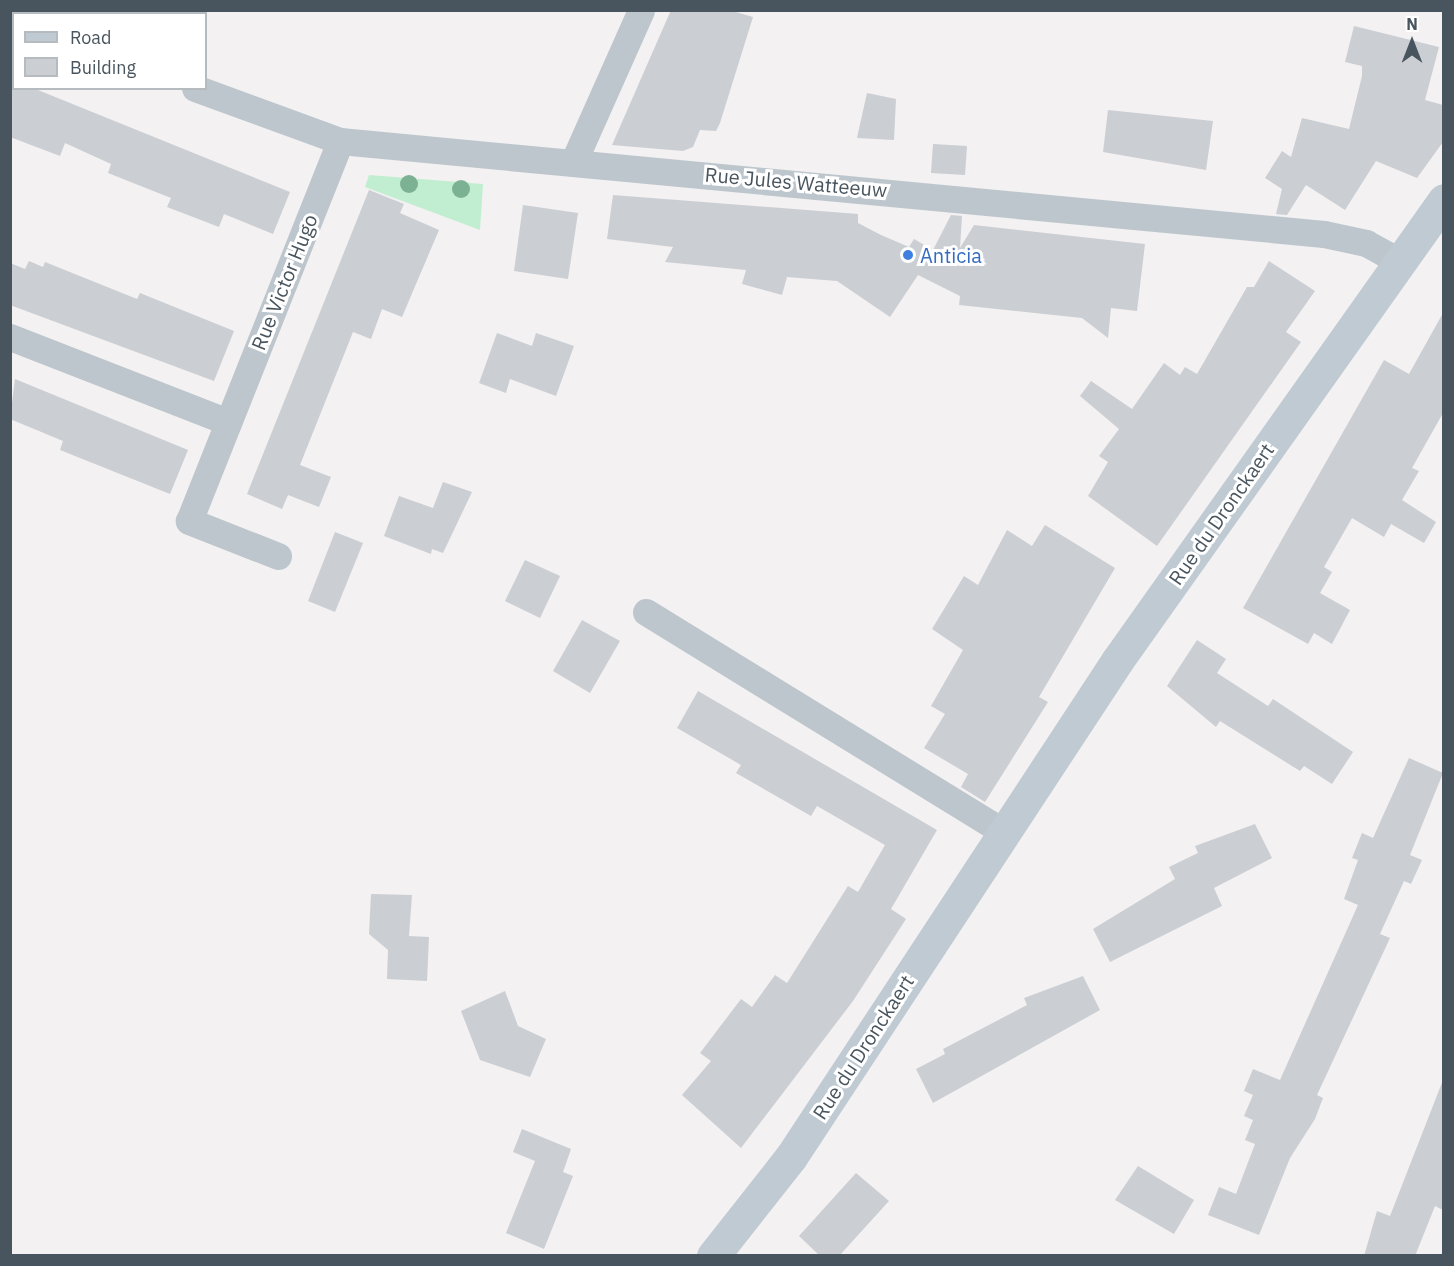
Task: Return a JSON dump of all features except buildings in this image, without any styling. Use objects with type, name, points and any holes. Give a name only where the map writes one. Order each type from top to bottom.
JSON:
[{"type":"main road","name":"Rue du Dronckaert","points":[[713,1256],[791,1157],[1003,832],[1443,200]]},
{"type":"street","points":[[573,163],[640,10]]},
{"type":"street","name":"Rue Jules Watteeuw","points":[[200,90],[340,141],[1324,234],[1366,243],[1399,261]]},
{"type":"street","name":"Rue Victor Hugo","points":[[278,556],[189,521],[340,141]]},
{"type":"street","points":[[10,337],[228,422]]},
{"type":"street","points":[[646,612],[1003,832]]},
{"type":"green space","points":[[369,175],[483,184],[480,230],[365,187]]},
{"type":"place","name":"Anticia","points":[[908,255]]}]
